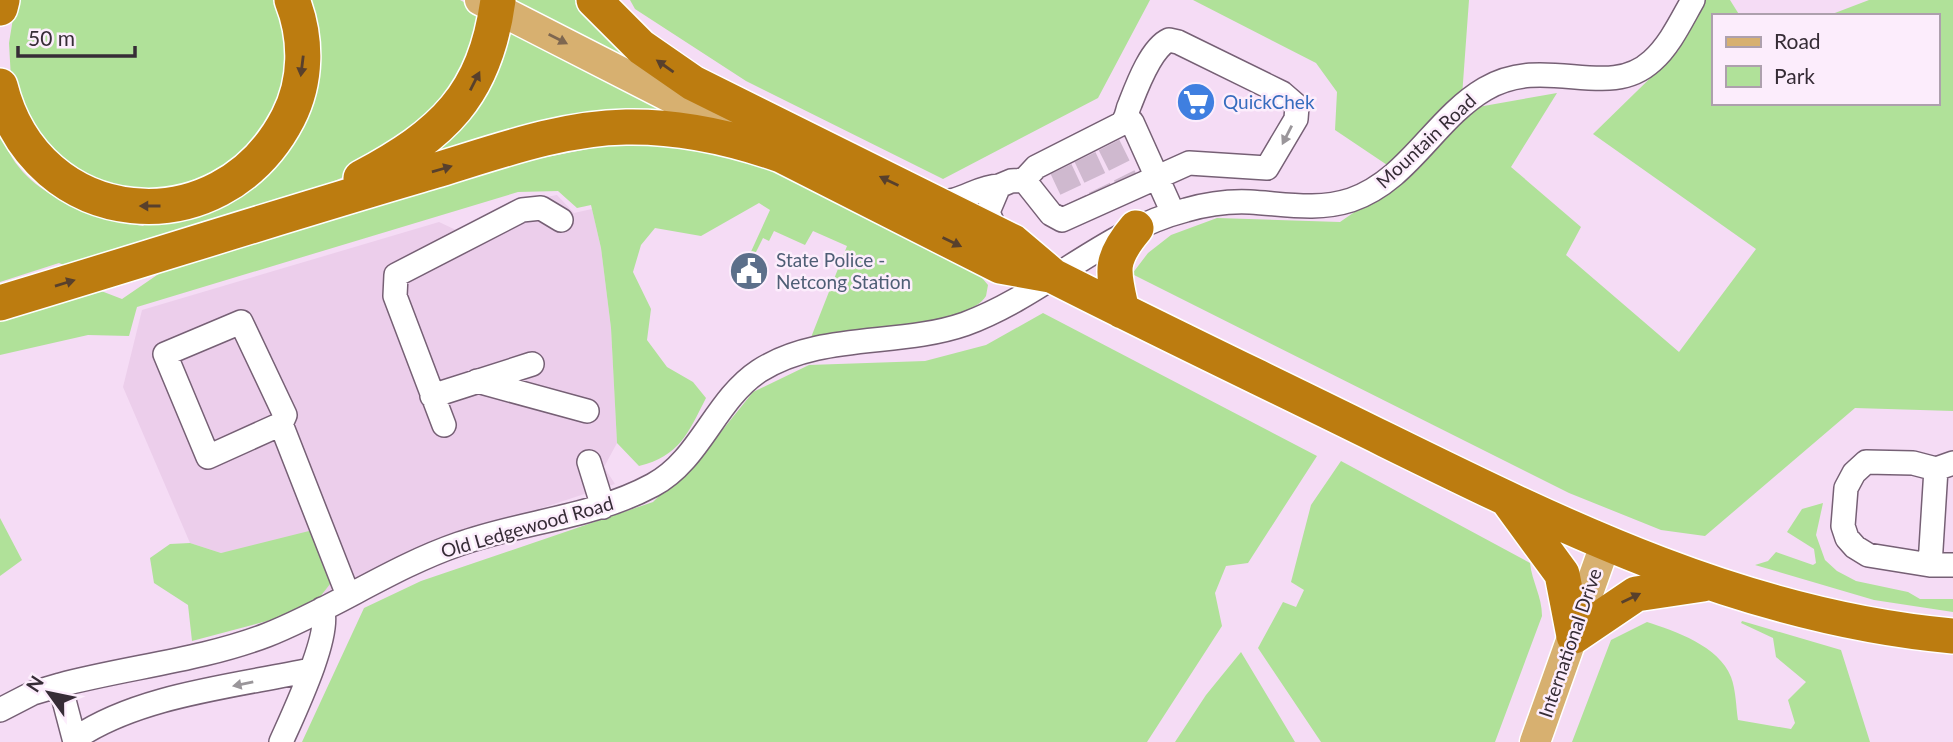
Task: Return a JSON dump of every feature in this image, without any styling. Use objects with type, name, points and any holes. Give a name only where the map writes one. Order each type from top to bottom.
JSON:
[{"type":"highway","points":[[0,8],[2,0]]},
{"type":"highway","points":[[0,86],[13,123],[25,145],[51,171],[77,190],[97,199],[125,205],[168,206],[189,202],[229,185],[252,168],[273,144],[292,109],[303,60],[301,28],[292,0]]},
{"type":"highway","points":[[594,0],[641,47],[675,73],[1013,242],[1053,276],[1605,545],[1710,583],[1847,620],[1953,636]]},
{"type":"highway","points":[[306,208],[397,159],[450,118],[471,90],[482,66],[492,3]]},
{"type":"highway","points":[[0,303],[306,208],[547,138],[625,127],[692,131],[729,138],[781,155],[1000,266],[1053,276]]},
{"type":"highway","points":[[1122,311],[1113,266],[1119,251],[1136,228]]},
{"type":"highway","points":[[1507,499],[1562,574],[1574,636],[1636,594],[1710,583]]},
{"type":"main road","points":[[492,3],[781,155]]},
{"type":"main road","name":"International Drive","points":[[1535,742],[1605,545]]},
{"type":"street","name":"Mountain Road","points":[[1053,276],[1136,228],[1173,213],[1226,203],[1324,206],[1352,200],[1385,183],[1457,111],[1480,92],[1504,79],[1528,73],[1555,73],[1614,80],[1639,71],[1660,52],[1693,0]]},
{"type":"street","points":[[928,200],[954,202],[986,187],[1024,180],[1036,167],[1058,163],[1106,139],[1127,119],[1129,105],[1157,51],[1169,40],[1178,42],[1294,102],[1296,119],[1270,166],[1251,168],[1194,162],[1157,177],[1128,184],[1080,208],[1066,220],[1054,218],[1024,180]]},
{"type":"street","points":[[1127,119],[1132,122],[1173,213]]},
{"type":"street","points":[[997,234],[988,212],[999,186]]},
{"type":"street","points":[[444,425],[395,296],[396,275],[522,210],[541,208],[561,220]]},
{"type":"street","name":"Old Ledgewood Road","points":[[0,710],[60,685],[240,644],[321,609],[449,547],[510,528],[603,507],[665,478],[686,458],[743,384],[786,349],[813,350],[893,339],[965,324],[1053,276]]},
{"type":"street","points":[[281,424],[208,457],[165,355],[241,322],[285,415],[281,424],[348,595]]},
{"type":"street","points":[[432,396],[532,364]]},
{"type":"street","points":[[477,381],[587,411]]},
{"type":"street","points":[[589,462],[603,507]]},
{"type":"street","points":[[1930,565],[1944,466],[1866,462],[1849,480],[1843,526],[1850,543],[1860,551],[1930,565],[1953,565]]},
{"type":"street","points":[[281,742],[310,670],[324,626],[321,609]]},
{"type":"street","points":[[60,685],[75,740],[90,728],[157,703],[310,670]]},
{"type":"shaded area","points":[[557,195],[574,213],[592,209],[601,248],[611,328],[617,443],[604,467],[615,484],[438,542],[324,594],[301,539],[221,553],[190,543],[123,387],[142,310],[439,222],[456,230],[525,201]]},
{"type":"green space","points":[[16,0],[273,0],[292,44],[274,126],[201,189],[115,192],[46,150],[11,79],[9,43]]},
{"type":"green space","points":[[303,0],[460,0],[483,12],[462,86],[353,172],[321,188],[68,267],[59,263],[0,282],[0,126],[7,148],[19,167],[55,197],[99,216],[143,226],[150,219],[268,164]]},
{"type":"green space","points":[[507,0],[581,0],[666,80]]},
{"type":"green space","points":[[630,0],[1150,0],[1098,98],[943,179],[746,81],[635,9]]},
{"type":"green space","points":[[1193,0],[1469,0],[1461,110],[1557,93],[1511,167],[1581,227],[1566,255],[1679,352],[1756,249],[1593,134],[1678,51],[1704,0],[1730,0],[1739,14],[1712,14],[1712,105],[1939,105],[1939,14],[1832,14],[1869,0],[1953,0],[1953,411],[1855,408],[1705,536],[1661,530],[1569,493],[1132,274],[1148,253],[1171,235],[1217,218],[1340,222],[1405,177],[1335,130],[1337,92],[1316,63]]},
{"type":"green space","points":[[502,27],[691,117],[428,163]]},
{"type":"green space","points":[[669,138],[793,176],[874,222],[978,273],[988,285],[986,296],[975,306],[932,322],[810,340],[847,246],[813,231],[805,245],[774,231],[769,241],[763,238],[753,258],[749,256],[770,210],[759,203],[701,236],[655,228],[641,245],[633,272],[651,309],[647,340],[667,367],[693,382],[706,398],[681,441],[664,456],[639,466],[617,443],[611,328],[601,248],[591,205],[577,208],[558,191],[518,192],[137,307],[129,336],[88,335],[0,355],[0,317],[96,289],[122,299],[179,260],[511,164],[593,148],[596,139]]},
{"type":"green space","points":[[1043,313],[1317,456],[1248,563],[1226,566],[1215,593],[1222,626],[1147,742],[302,742],[364,608],[421,581],[653,502],[712,443],[753,392],[809,365],[925,361],[986,345]]},
{"type":"green space","points":[[1341,461],[1530,563],[1542,616],[1495,742],[1321,742],[1258,648],[1283,602],[1296,607],[1304,590],[1291,582],[1311,505]]},
{"type":"green space","points":[[1823,503],[1816,535],[1825,560],[1837,571],[1856,581],[1908,592],[1920,599],[1953,599],[1953,612],[1874,600],[1755,565],[1768,561],[1776,552],[1813,565],[1816,563],[1814,549],[1787,532],[1802,509]]},
{"type":"green space","points":[[0,518],[22,560],[0,576]]},
{"type":"green space","points":[[313,530],[334,579],[316,602],[286,616],[192,641],[188,605],[154,583],[150,558],[170,544],[190,543],[221,553]]},
{"type":"green space","points":[[1742,621],[1841,650],[1870,742],[1572,742],[1611,640],[1647,622],[1695,641],[1717,657],[1731,677],[1738,720],[1791,729],[1795,723],[1788,700],[1806,682],[1776,657],[1773,638],[1741,623]]},
{"type":"green space","points":[[1241,652],[1295,742],[1175,742],[1206,695]]},
{"type":"tunnel","points":[[1109,145],[1126,179]]},
{"type":"tunnel","points":[[1085,157],[1101,191]]},
{"type":"tunnel","points":[[1061,169],[1077,203]]},
{"type":"place","name":"QuickChek","points":[[1196,102]]},
{"type":"place","name":"State Police - Netcong Station","points":[[749,271]]}]
